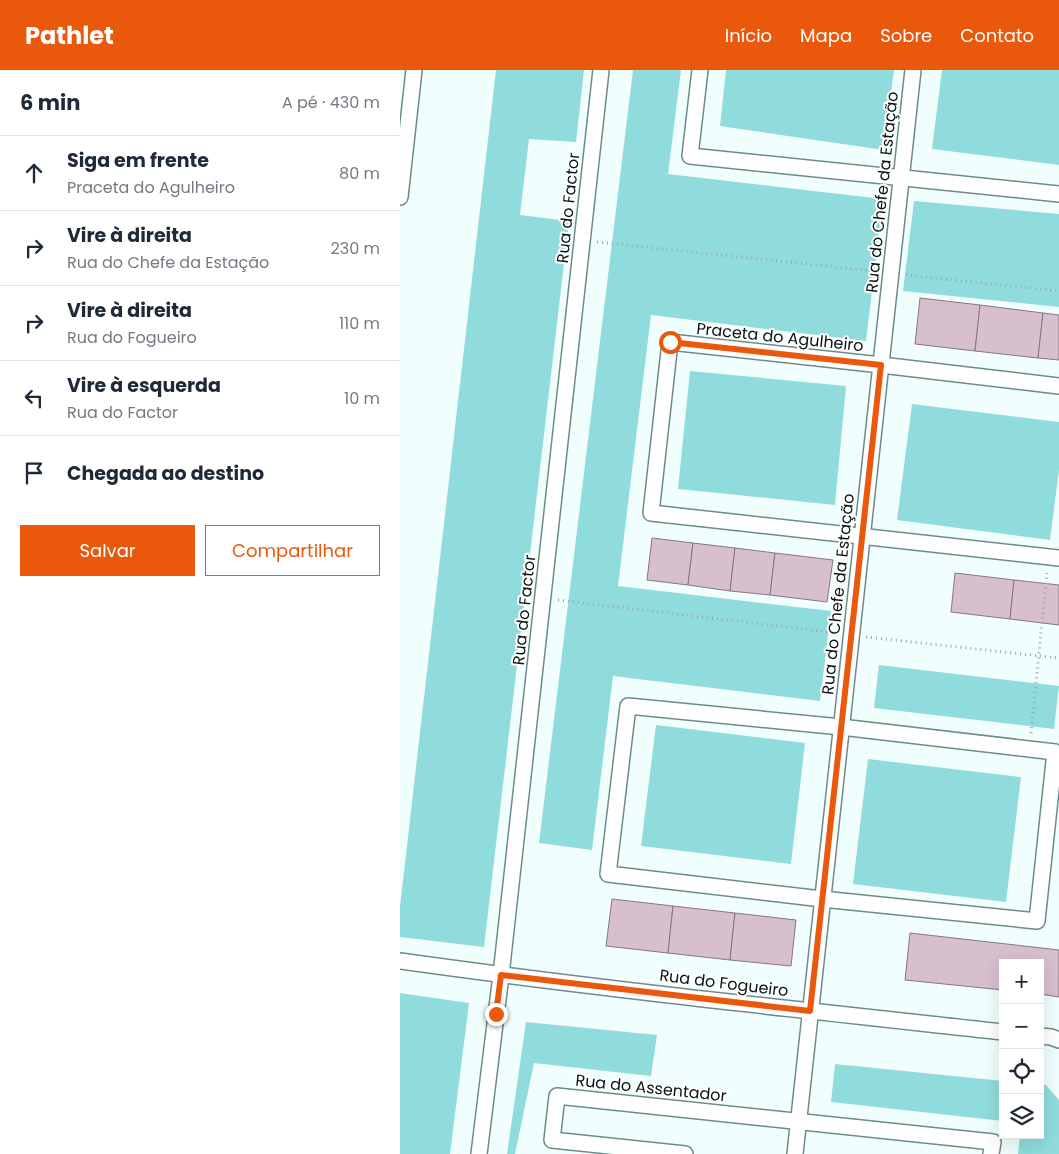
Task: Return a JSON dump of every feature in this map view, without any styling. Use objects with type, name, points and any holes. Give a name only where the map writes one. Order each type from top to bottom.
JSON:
[{"type":"street","points":[[400,197],[414,70]]},
{"type":"street","name":"Rua do Factor","points":[[479,1154],[501,975],[601,70]]},
{"type":"street","points":[[700,70],[690,156],[1059,194]]},
{"type":"street","name":"Rua do Chefe da Estação","points":[[798,1122],[913,70]]},
{"type":"street","name":"Praceta do Agulheiro","points":[[862,536],[651,513],[670,342],[881,365]]},
{"type":"street","points":[[881,365],[1059,386]]},
{"type":"street","points":[[862,536],[1054,558]]},
{"type":"street","points":[[628,706],[841,727],[1055,752],[1038,921],[822,899],[608,874],[628,706]]},
{"type":"street","name":"Rua do Fogueiro","points":[[400,961],[501,975],[999,1032]]},
{"type":"street","name":"Rua do Assentador","points":[[685,1154],[552,1140],[558,1096],[992,1142],[991,1154]]},
{"type":"street","points":[[795,1154],[798,1122]]},
{"type":"path","points":[[582,240],[1059,291]]},
{"type":"path","points":[[1030,749],[1039,655],[1054,558]]},
{"type":"path","points":[[543,598],[1059,658]]},
{"type":"shaded area","points":[[496,70],[584,70],[576,142],[529,139],[520,215],[569,221],[484,947],[400,937],[400,907]]},
{"type":"shaded area","points":[[633,70],[681,70],[668,174],[883,199],[866,341],[651,315],[618,586],[831,611],[820,701],[613,676],[592,850],[539,843]]},
{"type":"shaded area","points":[[726,70],[894,70],[884,150],[720,126]]},
{"type":"shaded area","points":[[942,70],[1059,70],[1059,165],[932,149]]},
{"type":"shaded area","points":[[914,201],[1059,214],[1059,307],[903,291]]},
{"type":"shaded area","points":[[690,371],[846,386],[835,505],[678,489]]},
{"type":"shaded area","points":[[912,404],[1059,422],[1059,470],[1050,540],[897,520]]},
{"type":"shaded area","points":[[879,665],[1059,686],[1054,729],[874,708]]},
{"type":"shaded area","points":[[656,725],[805,743],[791,864],[641,846]]},
{"type":"shaded area","points":[[868,759],[1021,777],[1006,902],[853,884]]},
{"type":"shaded area","points":[[400,993],[469,1003],[450,1154],[400,1154]]},
{"type":"shaded area","points":[[526,1022],[657,1035],[651,1076],[534,1063],[515,1154],[507,1154]]},
{"type":"shaded area","points":[[835,1064],[999,1081],[999,1121],[831,1102]]},
{"type":"shaded area","points":[[1044,1085],[1046,1085],[1059,1100],[1059,1154],[1018,1154],[1020,1139],[1044,1139]]},
{"type":"building","points":[[920,298],[980,305],[975,351],[915,344]]},
{"type":"building","points":[[980,305],[1043,313],[1038,358],[975,351]]},
{"type":"building","points":[[1043,313],[1059,315],[1059,360],[1038,358]]},
{"type":"building","points":[[652,538],[693,543],[688,585],[647,580]]},
{"type":"building","points":[[693,543],[735,548],[730,591],[688,585]]},
{"type":"building","points":[[735,548],[775,553],[770,595],[730,591]]},
{"type":"building","points":[[775,553],[833,560],[827,602],[770,595]]},
{"type":"building","points":[[955,573],[1014,580],[1010,619],[951,612]]},
{"type":"building","points":[[1014,580],[1059,585],[1059,625],[1010,619]]},
{"type":"building","points":[[612,899],[673,906],[668,953],[606,946]]},
{"type":"building","points":[[673,906],[735,913],[730,960],[668,953]]},
{"type":"building","points":[[735,913],[796,920],[791,966],[730,960]]},
{"type":"building","points":[[910,933],[1059,950],[1059,997],[1044,995],[1044,959],[999,959],[999,990],[905,980]]},
{"type":"route","points":[[496,1014],[501,975],[810,1011],[881,365],[670,342]]}]
